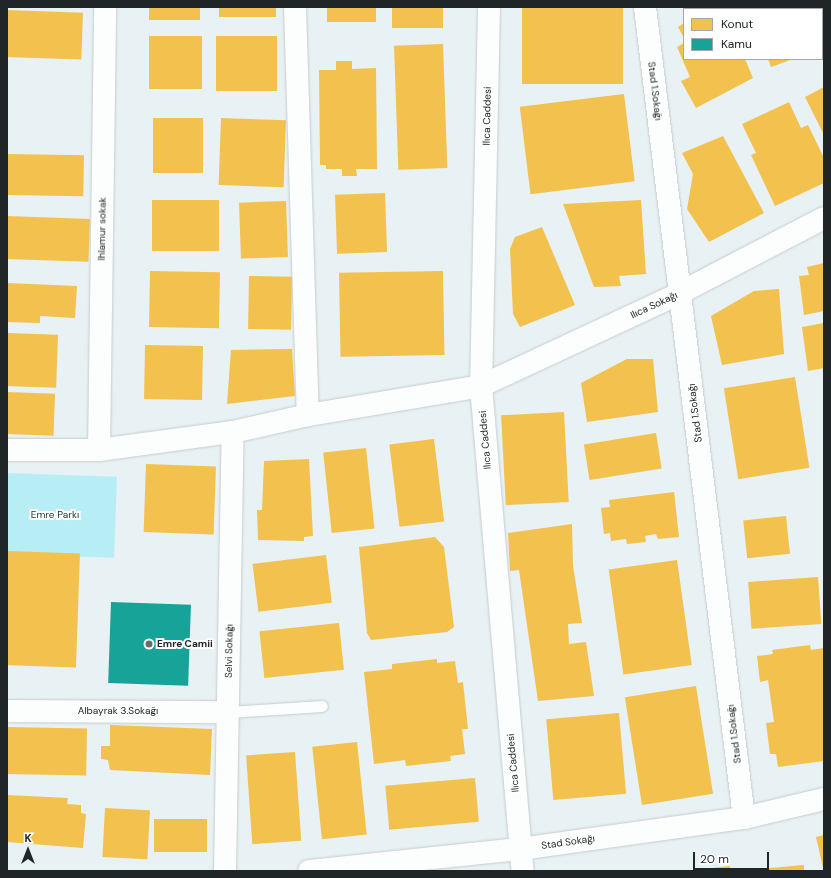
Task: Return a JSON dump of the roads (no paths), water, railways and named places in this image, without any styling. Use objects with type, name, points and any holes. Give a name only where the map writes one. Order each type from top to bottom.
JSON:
[{"type":"street","name":"Ihlamur sokak","points":[[99,450],[105,7]]},
{"type":"street","points":[[295,7],[308,415]]},
{"type":"street","name":"Ilıca Caddesi","points":[[489,7],[481,386],[523,871]]},
{"type":"street","name":"Stad 1.Sokağı","points":[[645,7],[744,818]]},
{"type":"street","name":"Ilıca Sokağı","points":[[7,450],[99,450],[233,432],[308,415],[481,386],[680,293],[824,218]]},
{"type":"street","name":"Selvi Sokağı","points":[[225,871],[233,432]]},
{"type":"street","name":"Albayrak 3.Sokağı","points":[[7,711],[228,712]]},
{"type":"street","name":"Stad Sokağı","points":[[309,871],[520,849],[744,818],[824,799]]},
{"type":"lane","points":[[228,712],[322,706]]},
{"type":"place","name":"Emre Camii","points":[[149,644]]},
{"type":"park label","name":"Emre Parkı","points":[[55,515]]}]
